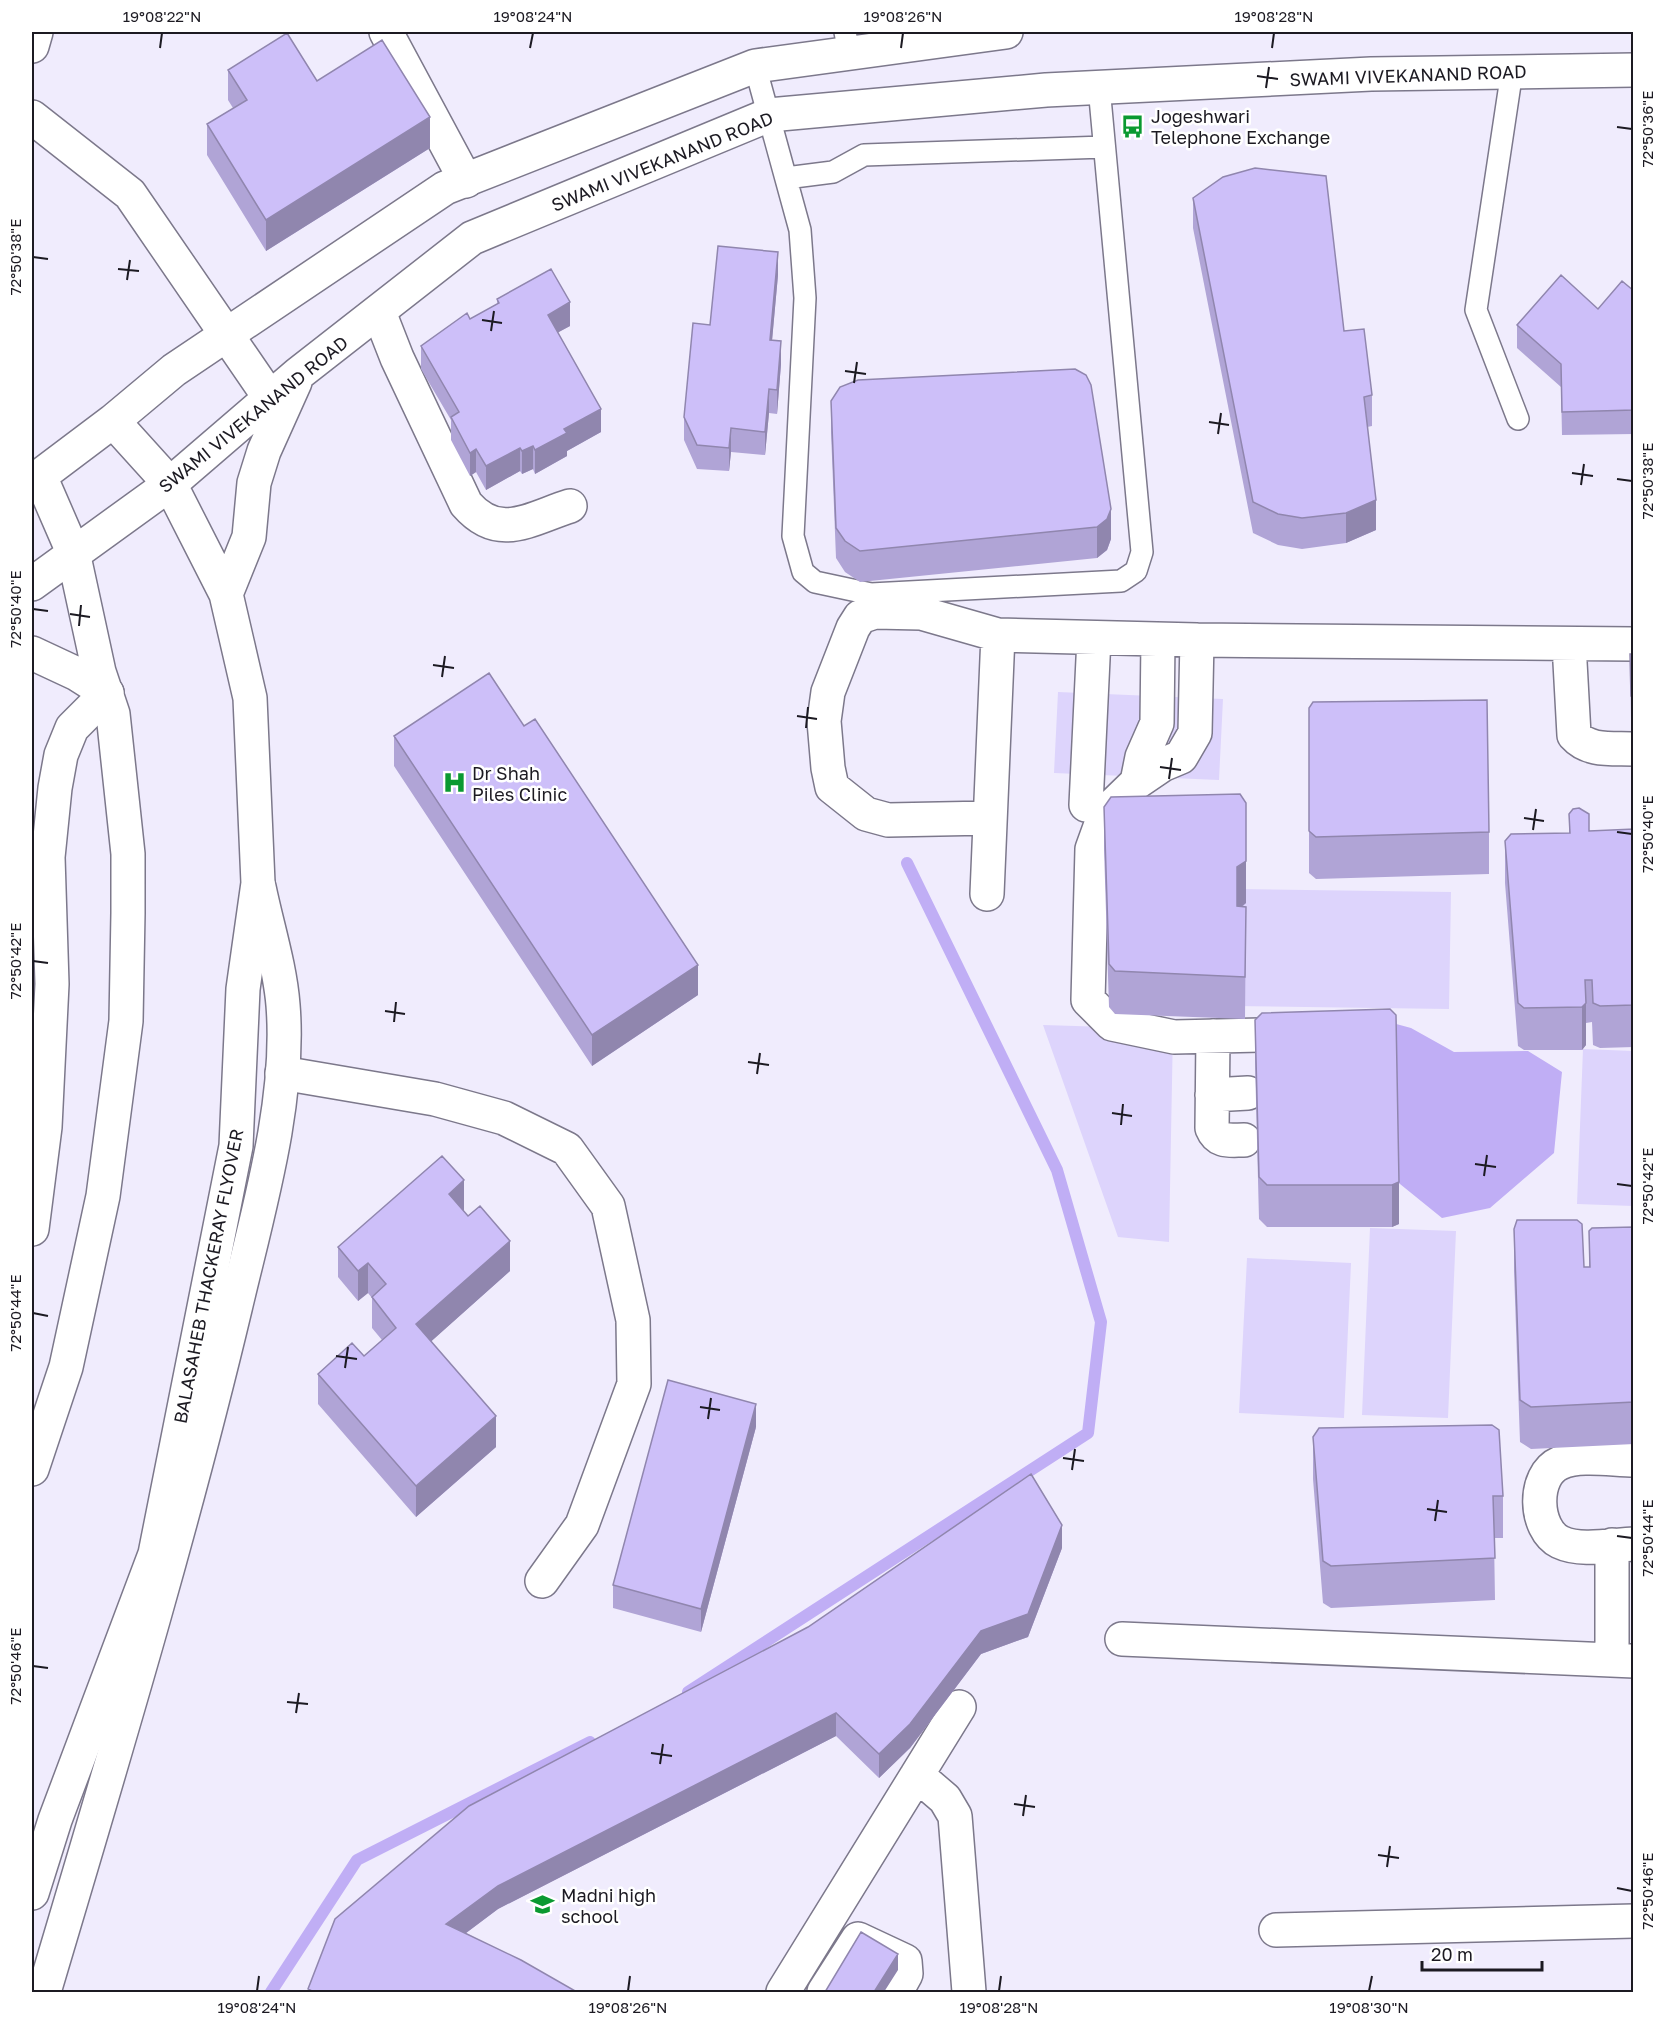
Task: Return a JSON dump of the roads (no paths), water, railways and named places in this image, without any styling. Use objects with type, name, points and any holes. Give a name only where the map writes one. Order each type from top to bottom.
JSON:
[{"type":"street","points":[[32,46],[36,32]]},
{"type":"street","points":[[386,32],[466,180]]},
{"type":"street","points":[[32,1469],[66,1366],[100,1207],[126,1021],[128,854],[113,714],[108,693],[99,672],[73,552],[34,477],[113,421],[174,370],[445,188],[755,66],[847,42],[1006,32]]},
{"type":"street","name":"SWAMI VIVEKANAND ROAD","points":[[32,584],[73,552],[170,484],[298,374],[472,238],[769,115],[1099,87],[1359,75],[1634,70]]},
{"type":"street","points":[[32,117],[130,194],[270,398]]},
{"type":"street","points":[[379,312],[466,504],[478,518],[493,525],[508,526],[570,506]]},
{"type":"street","points":[[226,594],[249,537],[254,483],[264,451],[298,374]]},
{"type":"street","name":"BALASAHEB THACKERAY FLYOVER","points":[[32,1893],[54,1820],[155,1554],[236,1146],[243,990],[258,883],[250,698],[226,594],[170,484],[113,421]]},
{"type":"street","points":[[990,818],[888,819],[866,814],[832,787],[824,721],[828,692],[853,628],[860,617],[875,612],[921,613],[998,635],[1158,640],[1634,644]]},
{"type":"street","points":[[987,894],[998,635]]},
{"type":"street","points":[[1086,805],[1094,638]]},
{"type":"street","points":[[1137,782],[1142,757],[1157,723],[1158,640]]},
{"type":"street","points":[[1197,640],[1195,733],[1181,757],[1162,765],[1137,782],[1106,813],[1092,849],[1088,1000],[1112,1024],[1174,1037],[1329,1034]]},
{"type":"street","points":[[1569,644],[1574,735],[1582,744],[1594,747],[1634,749]]},
{"type":"street","points":[[32,653],[77,674],[108,693]]},
{"type":"street","points":[[32,1229],[45,1127],[52,984],[48,857],[56,788],[61,754],[72,728],[108,693]]},
{"type":"street","points":[[44,1992],[174,1542],[219,1377],[271,1158],[282,1074],[283,1005],[258,883]]},
{"type":"street","points":[[1213,1036],[1212,1128],[1216,1136],[1224,1141],[1244,1140]]},
{"type":"street","points":[[282,1074],[435,1099],[504,1118],[567,1149],[608,1206],[633,1320],[634,1384],[582,1525],[542,1581]]},
{"type":"street","points":[[1212,1095],[1248,1093]]},
{"type":"street","points":[[1122,1639],[1623,1660],[1623,1545],[1573,1547],[1558,1541],[1546,1530],[1540,1495],[1547,1473],[1557,1464],[1569,1460],[1634,1460]]},
{"type":"street","points":[[783,1992],[958,1707]]},
{"type":"street","points":[[917,1775],[945,1799],[955,1816],[969,1992]]},
{"type":"street","points":[[1276,1930],[1634,1921]]},
{"type":"street","points":[[824,1992],[858,1939],[905,1961],[906,1974],[896,1992]]},
{"type":"lane","points":[[755,66],[800,230],[805,298],[793,536],[802,572],[815,582],[871,594],[1121,581],[1136,571],[1142,552],[1099,87]]},
{"type":"lane","points":[[1512,71],[1476,310],[1518,419]]},
{"type":"lane","points":[[786,178],[833,172],[864,155],[1104,147]]},
{"type":"waterway","points":[[688,1692],[1088,1433],[1101,1322],[1057,1170],[907,863]]},
{"type":"waterway","points":[[271,1992],[357,1860],[590,1742]]},
{"type":"place","name":"Jogeshwari Telephone Exchange","points":[[1133,126]]},
{"type":"place","name":"Dr Shah Piles Clinic","points":[[454,783]]},
{"type":"place","name":"Madni high school","points":[[543,1905]]}]
